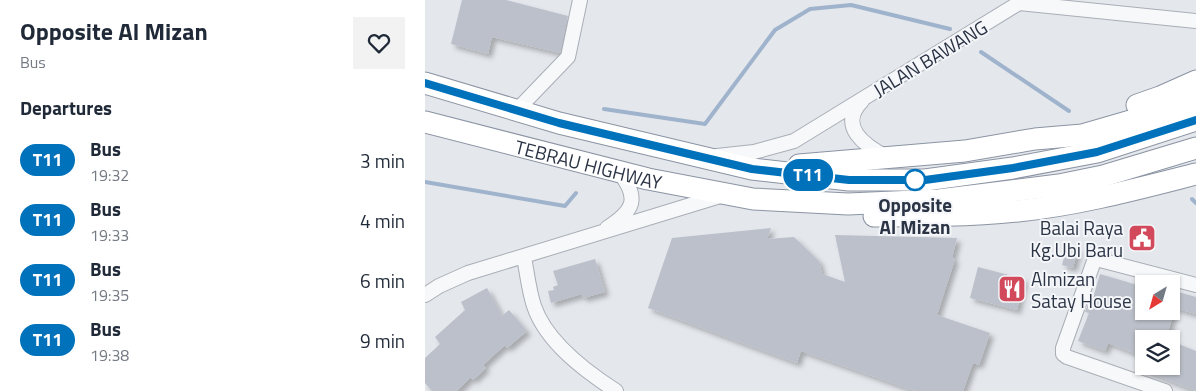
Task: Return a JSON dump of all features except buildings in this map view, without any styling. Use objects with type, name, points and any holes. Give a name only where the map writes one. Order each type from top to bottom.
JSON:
[{"type":"highway","points":[[1035,139],[1160,97],[1196,81]]},
{"type":"highway","name":"TEBRAU HIGHWAY","points":[[426,83],[559,123],[752,169],[849,180],[925,180],[1013,168],[1097,152],[1196,120]]},
{"type":"highway","points":[[752,169],[965,151],[1035,139],[1082,135],[1175,108],[1196,98]]},
{"type":"highway","name":"TEBRAU HIGHWAY","points":[[425,122],[619,172],[753,199]]},
{"type":"highway","points":[[425,130],[482,136]]},
{"type":"highway","points":[[753,199],[848,204],[939,200],[1059,185],[1103,176],[1196,148]]},
{"type":"highway","points":[[753,199],[806,211],[860,215],[919,216],[1018,211],[1108,196],[1196,174]]},
{"type":"street","points":[[517,110],[568,56],[580,0]]},
{"type":"street","points":[[1020,2],[1196,22]]},
{"type":"street","name":"JALAN BAWANG","points":[[706,157],[754,152],[786,144],[1020,2]]},
{"type":"street","name":"JALAN BAWANG","points":[[864,98],[853,115],[853,127],[864,143],[887,157]]},
{"type":"street","points":[[596,235],[617,221],[629,208],[633,197],[631,186],[619,172]]},
{"type":"street","points":[[425,295],[439,286],[468,273],[728,194]]},
{"type":"street","points":[[524,257],[534,306],[544,328],[586,372],[615,391]]},
{"type":"street","points":[[1165,391],[1067,357],[1063,354],[1063,348],[1094,261],[1100,260],[1196,285]]},
{"type":"waterway","points":[[604,109],[705,124],[775,30],[810,9],[851,5],[950,29]]},
{"type":"waterway","points":[[981,52],[1069,111]]},
{"type":"waterway","points":[[425,182],[565,206],[576,193]]},
{"type":"waterway","points":[[1192,199],[1196,203]]},
{"type":"bus line","name":"T11","points":[[425,83],[559,123],[752,169],[849,180],[925,180],[1013,168],[1097,152],[1196,120]]},
{"type":"place","name":"Opposite Al Mizan","points":[[915,180]]},
{"type":"place","name":"Balai Raya Kg.Ubi Baru","points":[[1142,238]]},
{"type":"place","name":"Almizan Satay House","points":[[1012,289]]}]
